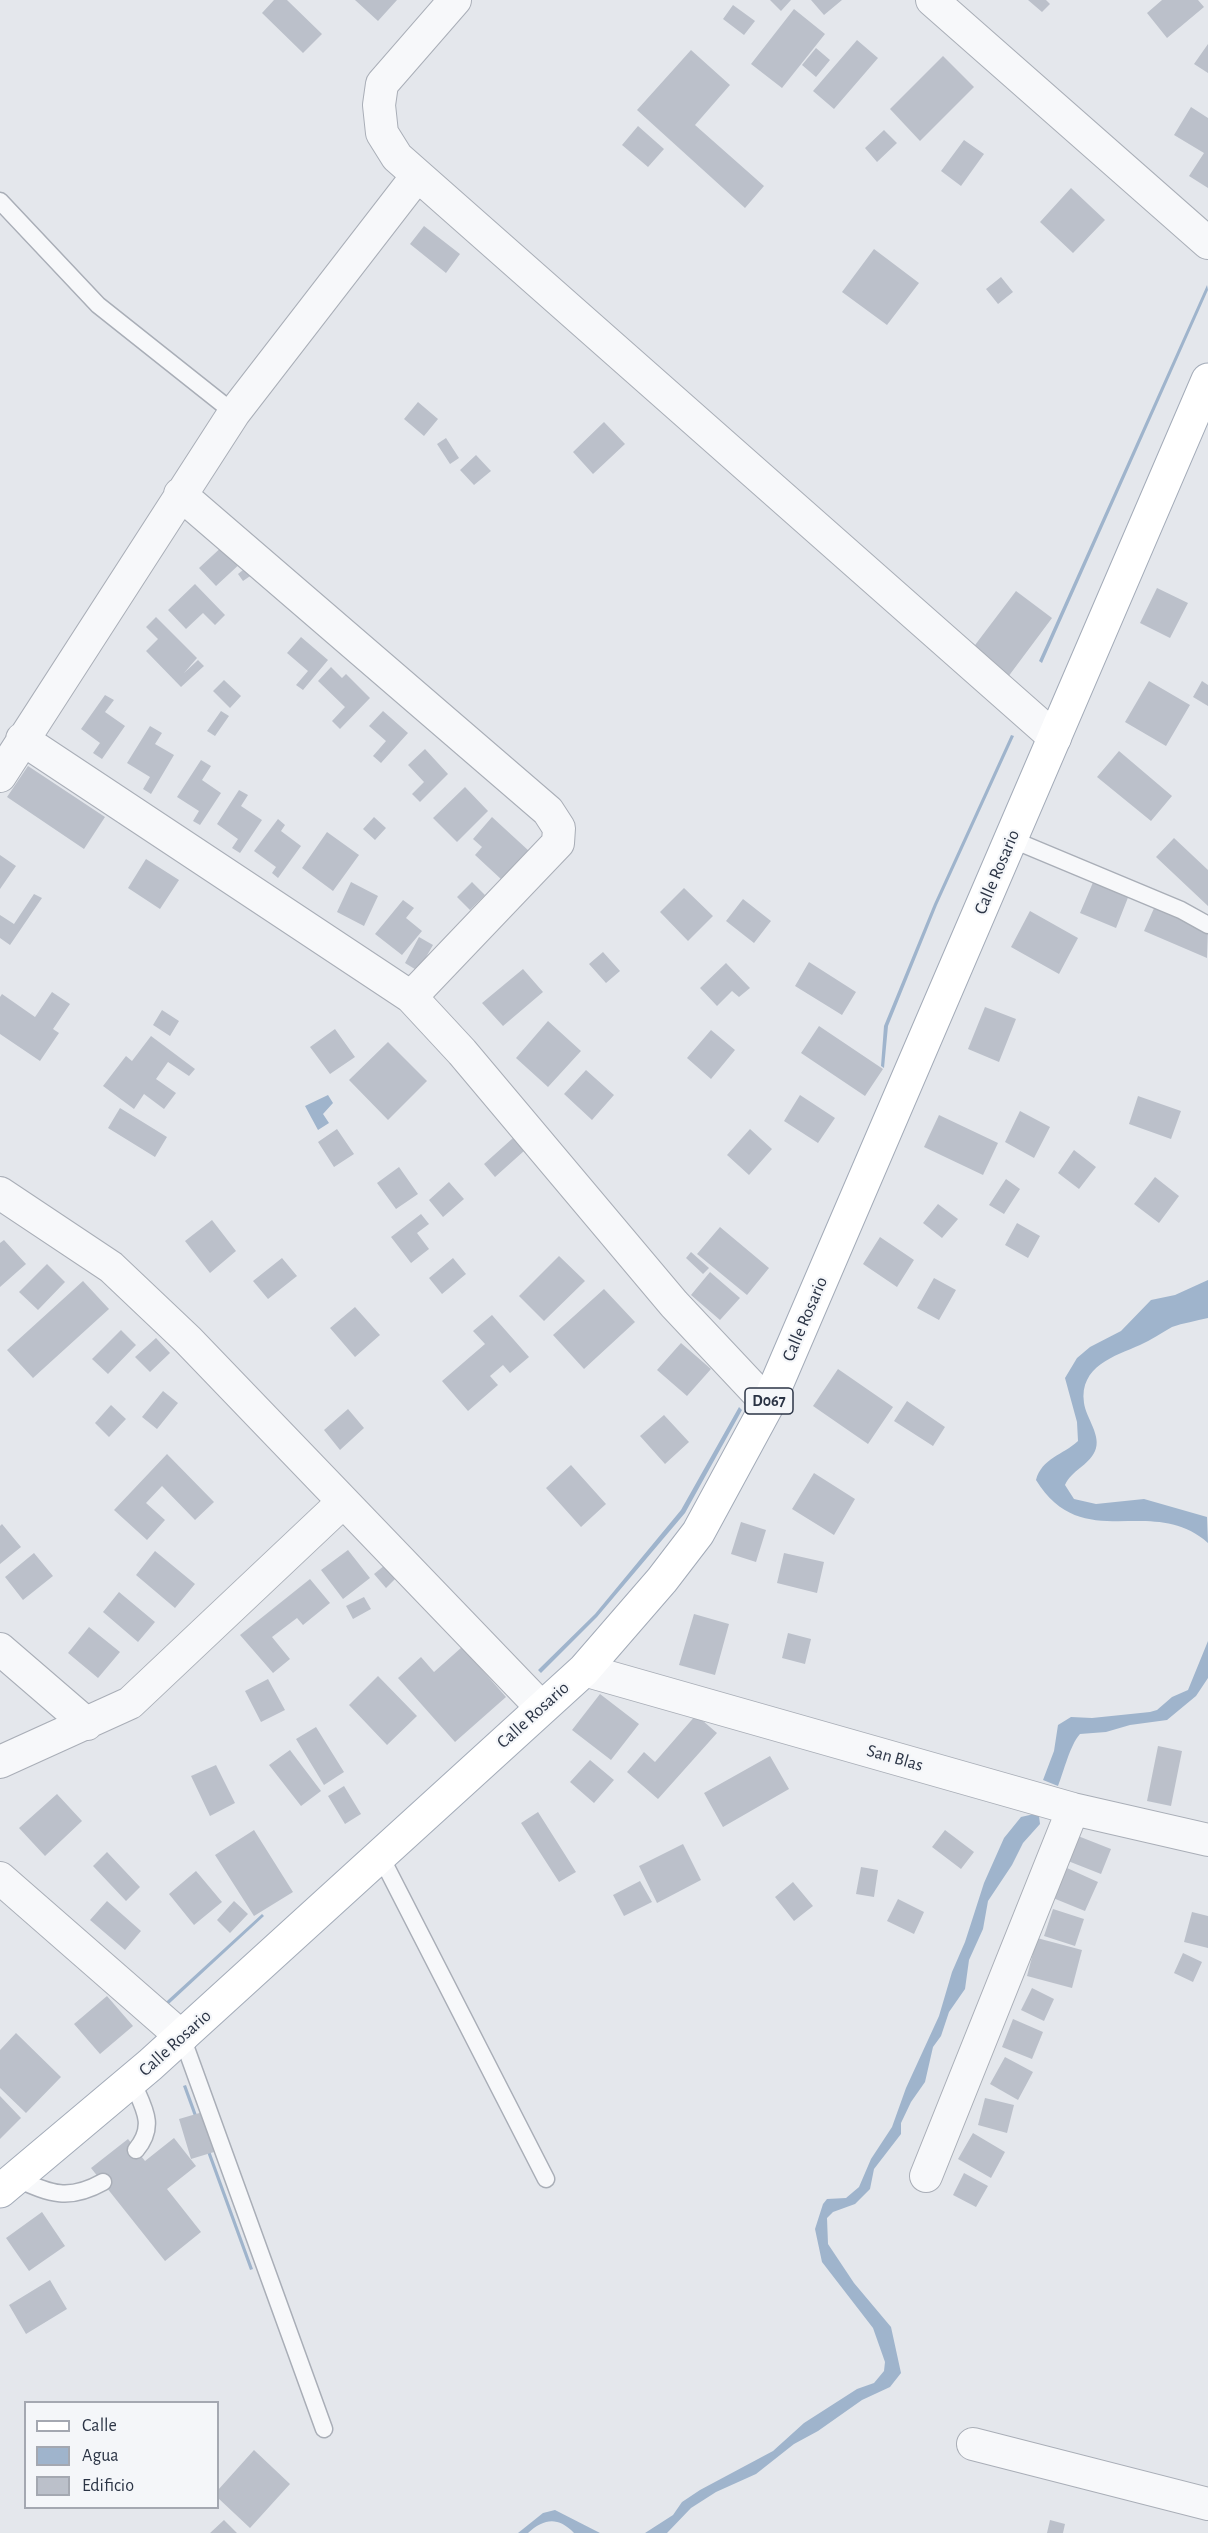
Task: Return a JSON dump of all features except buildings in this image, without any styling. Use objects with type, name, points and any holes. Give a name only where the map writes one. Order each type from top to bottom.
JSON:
[{"type":"main road","name":"Calle Rosario","points":[[8,2185],[182,2037],[584,1670],[662,1580],[698,1533],[768,1404],[1208,380]]},
{"type":"street","points":[[455,0],[382,84],[379,105],[382,133],[397,157],[1055,738]]},
{"type":"street","points":[[932,0],[1208,243]]},
{"type":"street","points":[[0,776],[234,413],[417,176]]},
{"type":"street","points":[[180,494],[548,811],[559,828],[558,843],[411,997]]},
{"type":"street","points":[[22,739],[411,997],[462,1052],[674,1304],[768,1404]]},
{"type":"street","points":[[0,1193],[111,1267],[188,1340],[541,1707]]},
{"type":"street","points":[[0,1762],[130,1703],[343,1502]]},
{"type":"street","points":[[0,1649],[87,1724]]},
{"type":"street","name":"San Blas","points":[[584,1670],[1073,1809],[1208,1840]]},
{"type":"street","points":[[926,2176],[1073,1809]]},
{"type":"street","points":[[0,1878],[182,2037]]},
{"type":"street","points":[[973,2444],[1208,2504]]},
{"type":"lane","points":[[0,201],[98,305],[234,413]]},
{"type":"lane","points":[[1011,839],[1181,910],[1208,925]]},
{"type":"lane","points":[[380,1855],[546,2179]]},
{"type":"lane","points":[[182,2037],[324,2429]]},
{"type":"lane","points":[[132,2081],[146,2115],[148,2129],[136,2150]]},
{"type":"lane","points":[[8,2185],[65,2194],[84,2193],[103,2182]]},
{"type":"water","points":[[1207,285],[1208,290],[1042,663],[1039,661]]},
{"type":"water","points":[[1011,735],[1014,736],[937,905],[888,1026],[884,1068],[881,1066],[884,1026],[934,904]]},
{"type":"water","points":[[328,1095],[333,1103],[323,1114],[329,1123],[318,1130],[305,1106]]},
{"type":"water","points":[[1208,1280],[1208,1318],[1172,1327],[1110,1358],[1093,1371],[1084,1390],[1084,1403],[1097,1445],[1092,1456],[1065,1485],[1074,1499],[1096,1504],[1144,1499],[1207,1517],[1208,1543],[1186,1529],[1164,1523],[1096,1520],[1075,1515],[1055,1502],[1036,1480],[1048,1462],[1078,1441],[1077,1422],[1065,1378],[1077,1358],[1090,1347],[1121,1331],[1151,1300],[1175,1295]]},
{"type":"water","points":[[739,1407],[742,1410],[685,1513],[597,1617],[541,1673],[538,1670],[595,1614],[681,1510]]},
{"type":"water","points":[[1208,1641],[1208,1678],[1196,1696],[1167,1720],[1130,1725],[1106,1732],[1080,1734],[1070,1751],[1058,1786],[1043,1780],[1054,1751],[1058,1725],[1071,1717],[1092,1718],[1157,1710],[1172,1697],[1188,1690]]},
{"type":"water","points":[[1034,1814],[1039,1816],[1040,1824],[1023,1843],[1012,1865],[988,1901],[983,1929],[969,1960],[965,1989],[949,2012],[941,2036],[933,2047],[925,2082],[911,2102],[901,2123],[901,2134],[874,2169],[870,2189],[855,2204],[833,2212],[827,2218],[828,2244],[854,2283],[891,2327],[901,2373],[890,2387],[862,2400],[818,2431],[794,2444],[756,2474],[716,2492],[691,2508],[667,2533],[645,2533],[673,2515],[682,2502],[773,2451],[804,2423],[857,2389],[874,2383],[884,2371],[885,2362],[873,2328],[822,2262],[815,2229],[823,2204],[827,2199],[846,2198],[859,2187],[871,2159],[892,2127],[906,2088],[939,2016],[984,1883],[1004,1838],[1021,1817]]},
{"type":"water","points":[[262,1914],[264,1916],[159,2013],[156,2011]]},
{"type":"water","points":[[186,2085],[253,2269],[250,2270],[183,2086]]},
{"type":"water","points":[[555,2510],[600,2533],[574,2533],[562,2524],[551,2521],[540,2524],[528,2533],[518,2533],[543,2513]]}]
